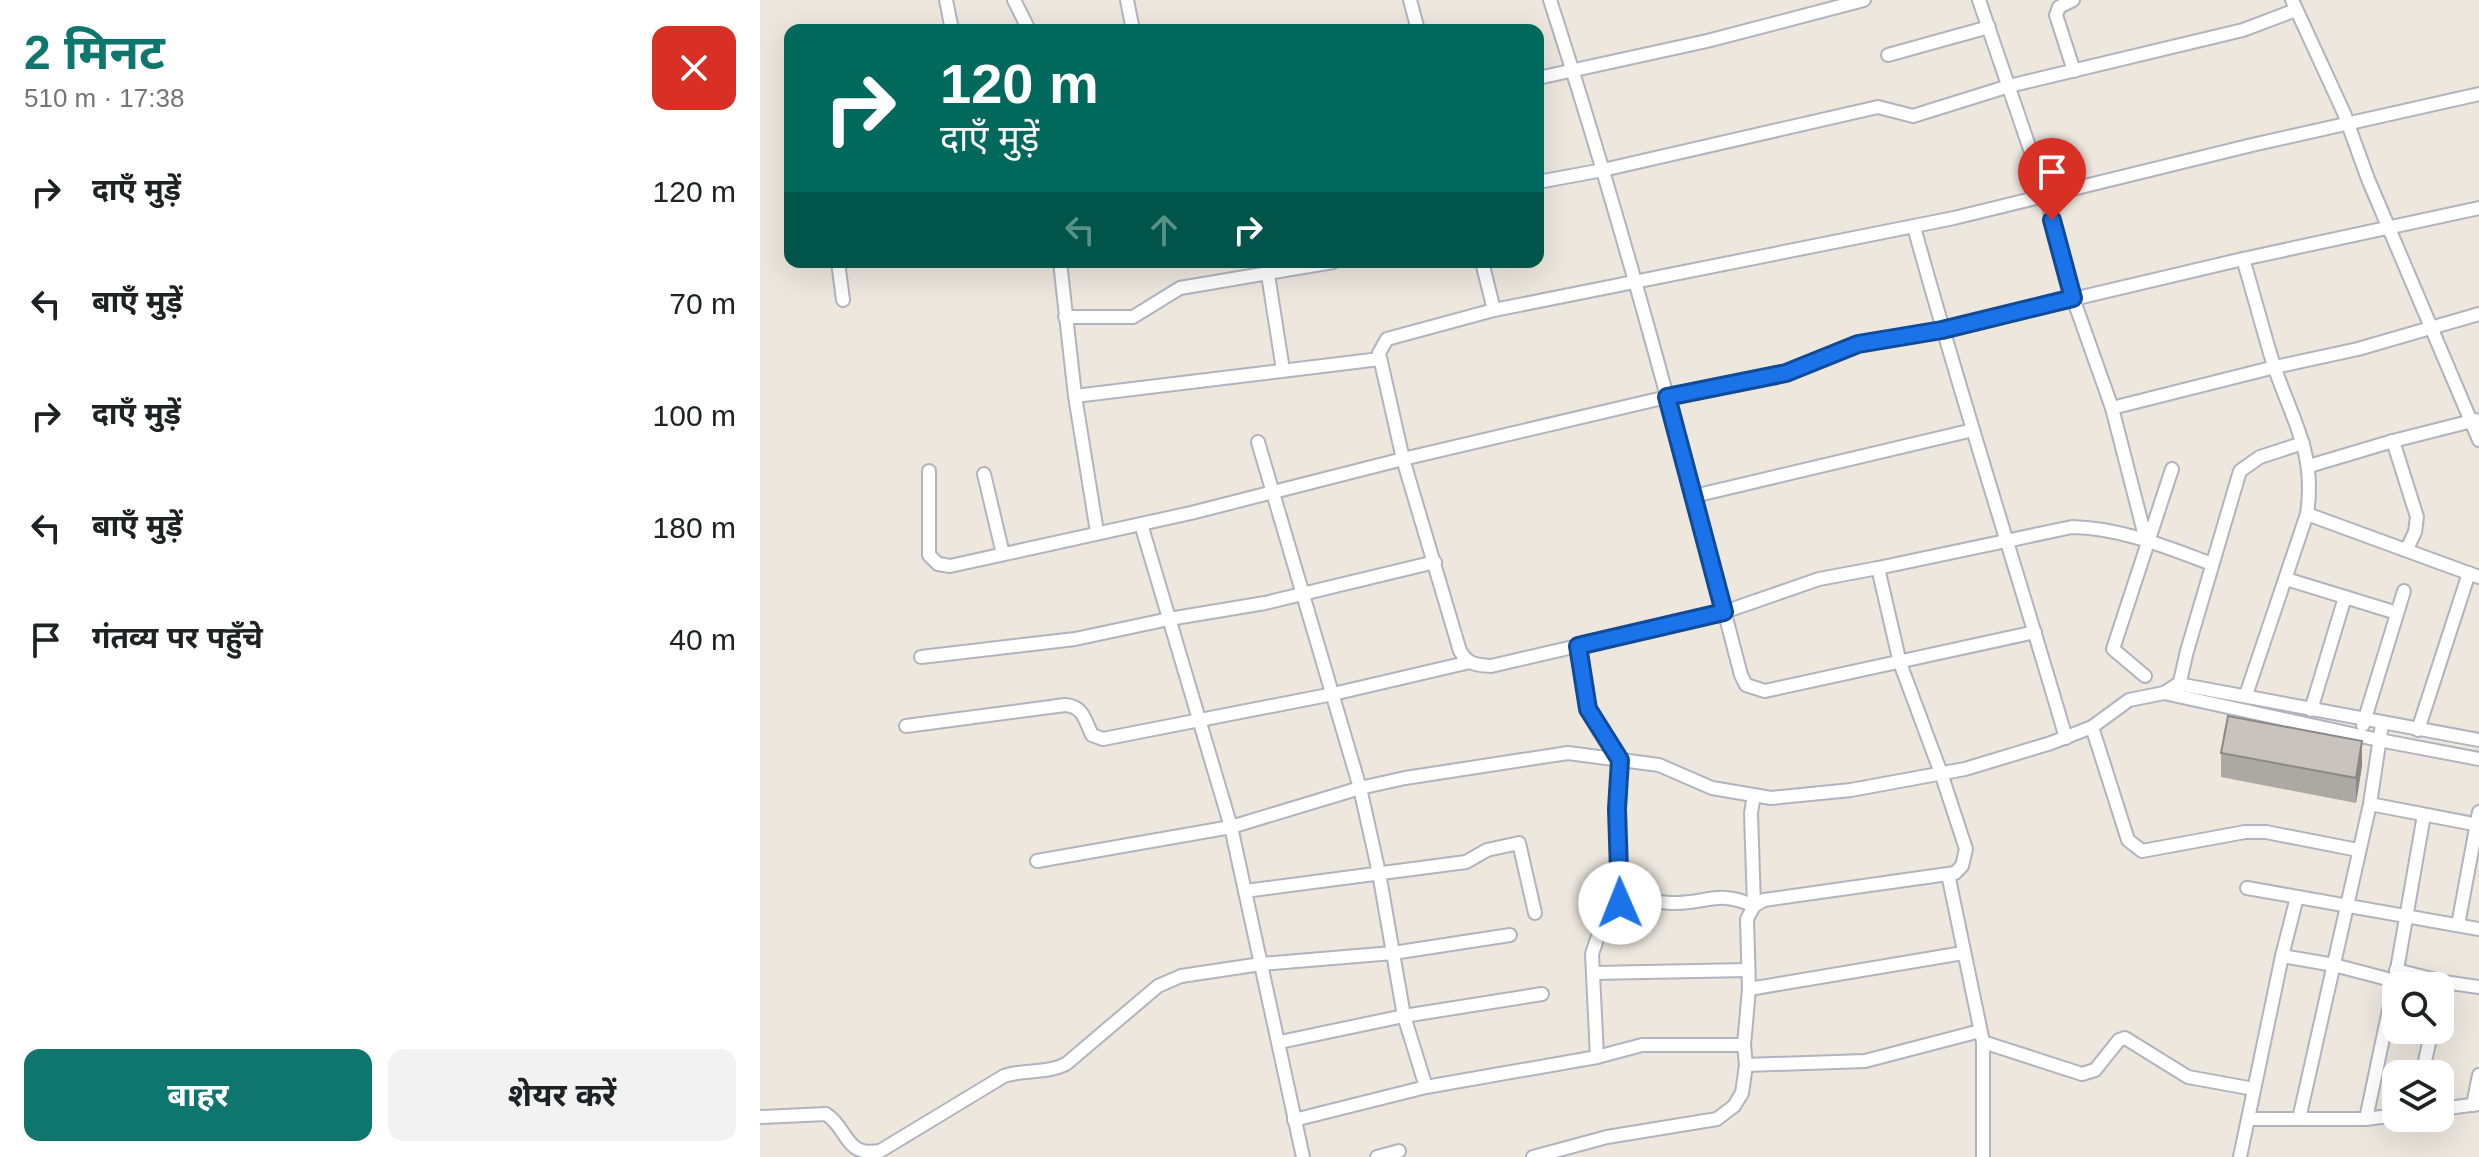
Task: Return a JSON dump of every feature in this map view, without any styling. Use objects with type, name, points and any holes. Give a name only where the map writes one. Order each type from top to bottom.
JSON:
[{"type":"street","points":[[946,0],[951,24]]},
{"type":"street","points":[[1014,0],[1026,24]]},
{"type":"street","points":[[1127,0],[1132,24]]},
{"type":"street","points":[[1416,24],[1410,2],[1426,0]]},
{"type":"street","points":[[1550,0],[1603,170],[1746,685],[1765,691],[2035,632]]},
{"type":"street","points":[[1544,77],[1707,41],[1824,5],[1864,0]]},
{"type":"street","points":[[1979,0],[2046,196],[2073,298],[2112,408],[2146,540]]},
{"type":"street","points":[[2073,0],[2059,7],[2056,15],[2074,71]]},
{"type":"street","points":[[1544,181],[1878,107],[1913,116],[2009,86],[2243,30],[2294,5],[2349,125],[2431,326],[2475,420],[2479,440]]},
{"type":"street","points":[[1888,55],[1989,27]]},
{"type":"street","points":[[2212,564],[2146,540],[2098,527],[2072,527],[1819,579],[1724,612],[1491,666],[1474,665],[1460,651],[1403,459],[1379,353],[1387,339],[1494,310],[1914,227],[2479,94]]},
{"type":"street","points":[[929,471],[929,555],[938,564],[950,566],[1274,493],[1403,459],[1667,397],[1786,373],[1858,344],[1942,330],[2243,259],[2479,208]]},
{"type":"street","points":[[1914,227],[1942,330],[2066,738]]},
{"type":"street","points":[[2243,259],[2275,367],[2303,443],[2310,488],[2307,514],[2246,695]]},
{"type":"street","points":[[839,268],[843,300]]},
{"type":"street","points":[[1061,268],[1075,396],[1097,532]]},
{"type":"street","points":[[1065,317],[1133,317],[1180,288],[1267,268],[1283,370]]},
{"type":"street","points":[[1484,268],[1494,310]]},
{"type":"street","points":[[2112,408],[2358,349],[2479,314]]},
{"type":"street","points":[[1075,396],[1380,359]]},
{"type":"street","points":[[2309,466],[2475,420]]},
{"type":"street","points":[[1694,496],[1973,430]]},
{"type":"street","points":[[2393,441],[2417,517],[2415,532],[2407,549]]},
{"type":"street","points":[[1258,442],[1360,788],[1379,873],[1404,1016],[1426,1087]]},
{"type":"street","points":[[2178,691],[2240,471],[2260,457],[2303,443]]},
{"type":"street","points":[[2145,676],[2113,649],[2146,540],[2172,469]]},
{"type":"street","points":[[984,474],[1003,554]]},
{"type":"street","points":[[2307,514],[2474,575],[2418,730]]},
{"type":"street","points":[[1141,524],[1231,827],[1303,1157]]},
{"type":"street","points":[[921,657],[1054,643],[1265,603],[1435,562]]},
{"type":"street","points":[[1754,906],[1764,900],[1955,873],[1962,866],[1966,849],[1900,663],[1878,568]]},
{"type":"street","points":[[2286,579],[2397,613]]},
{"type":"street","points":[[2360,736],[2404,591]]},
{"type":"street","points":[[2311,710],[2345,597]]},
{"type":"street","points":[[1578,646],[1588,709],[1620,760],[1617,809],[1620,903],[1614,918],[1594,946],[1597,1057]]},
{"type":"street","points":[[906,726],[1073,705],[1081,711],[1092,735],[1097,738],[1333,694],[1470,662]]},
{"type":"street","points":[[2178,691],[2222,707],[2479,759]]},
{"type":"street","points":[[1037,861],[1231,827],[1360,788],[1405,778],[1568,753],[1659,765],[1712,788],[1771,798],[1851,790],[1965,769],[2066,738],[2092,727],[2129,700],[2178,691],[2246,695],[2382,724],[2479,740]]},
{"type":"street","points":[[2222,707],[2225,692]]},
{"type":"street","points":[[2299,1119],[2370,804],[2382,724]]},
{"type":"street","points":[[2092,727],[2128,840],[2142,851],[2245,832],[2266,832],[2358,850]]},
{"type":"street","points":[[1533,1157],[1607,1137],[1717,1119],[1734,1106],[1742,1093],[1749,989],[1747,919],[1754,906],[1751,813],[1754,795]]},
{"type":"street","points":[[2370,804],[2424,815],[2478,820],[2458,925]]},
{"type":"street","points":[[2397,972],[2424,815]]},
{"type":"street","points":[[1245,891],[1466,862],[1487,850],[1519,843],[1535,913]]},
{"type":"street","points":[[1948,874],[1981,1036],[1983,1157]]},
{"type":"street","points":[[2247,888],[2479,929]]},
{"type":"street","points":[[1620,903],[1640,899],[1678,903],[1721,896],[1740,899],[1754,906]]},
{"type":"street","points":[[2240,1157],[2297,897]]},
{"type":"street","points":[[760,1117],[826,1114],[855,1149],[868,1154],[880,1151],[1004,1076],[1066,1064],[1158,986],[1168,981],[1195,973],[1261,964],[1393,953],[1510,935]]},
{"type":"street","points":[[1749,989],[1963,953]]},
{"type":"street","points":[[2282,956],[2382,974]]},
{"type":"street","points":[[1593,973],[1748,970]]},
{"type":"street","points":[[2454,983],[2479,987]]},
{"type":"street","points":[[1280,1042],[1404,1016],[1542,994]]},
{"type":"street","points":[[1746,1065],[1865,1061],[1981,1036],[2082,1074],[2095,1070],[2119,1040],[2125,1038],[2188,1077],[2254,1089]]},
{"type":"street","points":[[2366,1119],[2382,1043]]},
{"type":"street","points":[[1294,1120],[1426,1087],[1597,1057],[1642,1045],[1744,1045]]},
{"type":"street","points":[[2454,1107],[2476,1104],[2479,1075]]},
{"type":"street","points":[[2248,1119],[2382,1117]]},
{"type":"street","points":[[1377,1157],[1399,1151]]},
{"type":"building","points":[[2228,716],[2362,741],[2356,778],[2221,753]]},
{"type":"route","points":[[1620,903],[1622,890],[1617,809],[1620,760],[1588,709],[1578,646],[1724,612],[1667,397],[1786,373],[1858,344],[1942,330],[2073,298],[2052,220]]}]
